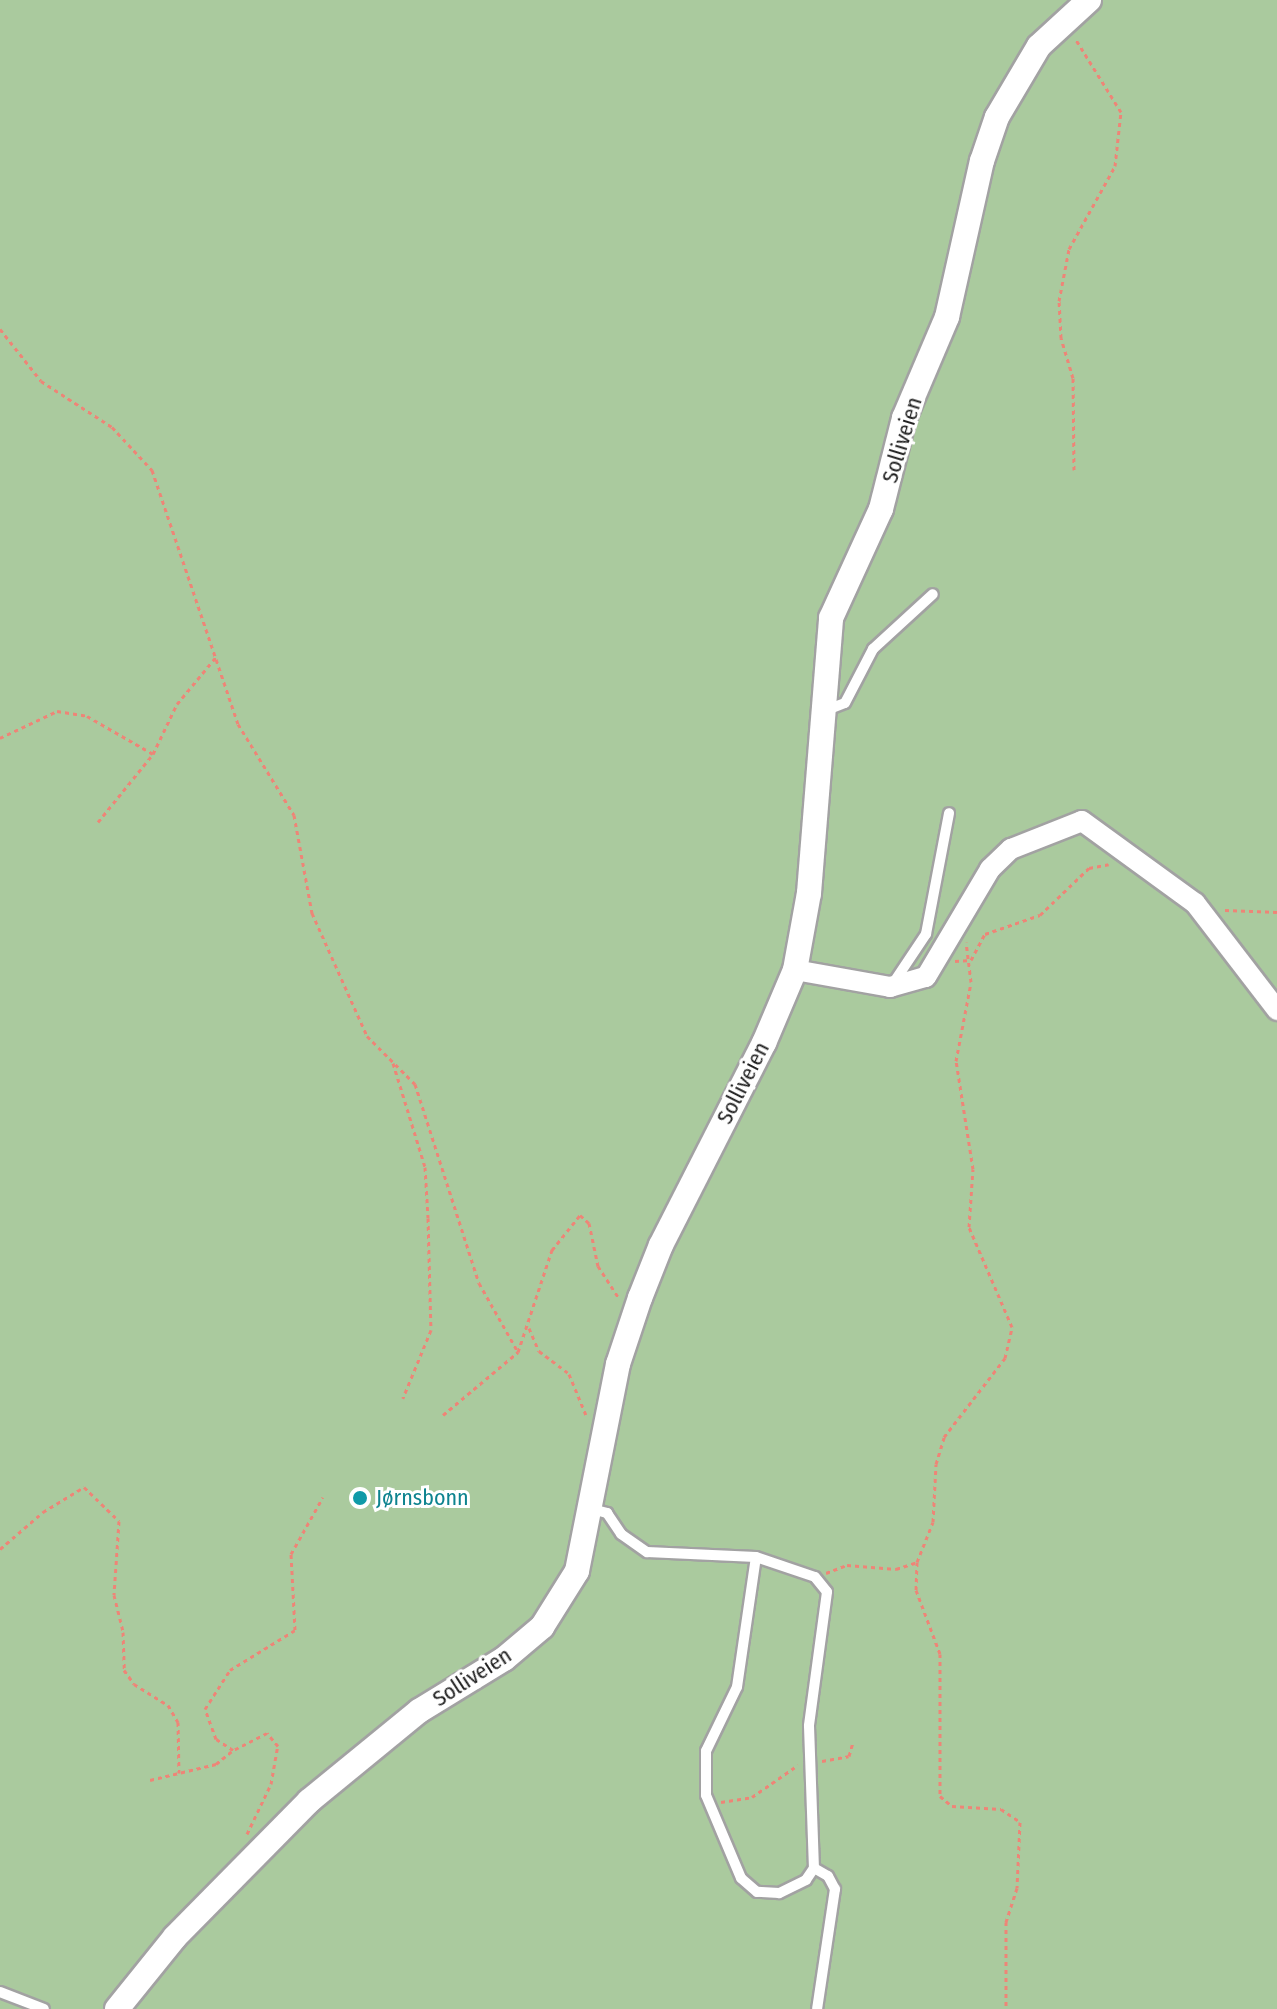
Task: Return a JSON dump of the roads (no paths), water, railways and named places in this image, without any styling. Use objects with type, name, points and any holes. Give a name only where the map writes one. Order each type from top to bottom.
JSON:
[{"type":"street","name":"Solliveien","points":[[117,2009],[175,1937],[309,1801],[419,1711],[504,1659],[542,1627],[577,1571],[592,1509],[600,1448],[633,1320],[661,1245],[764,1043],[795,970],[809,893],[831,618],[881,509],[904,418],[947,317],[982,161],[1020,74],[1063,22],[1089,0]]},
{"type":"street","points":[[795,970],[890,987],[926,977],[990,869],[1011,849],[1038,835],[1082,821],[1195,903],[1277,1010]]},
{"type":"lane","points":[[823,712],[845,703],[873,649],[933,594]]},
{"type":"lane","points":[[890,987],[926,934],[949,813]]},
{"type":"lane","points":[[592,1509],[607,1513],[621,1534],[647,1552],[756,1557],[815,1577],[827,1592],[809,1726],[815,1761],[814,1868],[793,1889],[757,1892],[741,1878],[710,1805],[706,1751],[737,1687],[756,1557]]},
{"type":"lane","points":[[814,1868],[828,1876],[835,1889],[817,2009]]},
{"type":"lane","points":[[0,1992],[44,2009]]},
{"type":"place","name":"Jørnsbonn","points":[[360,1498]]}]
